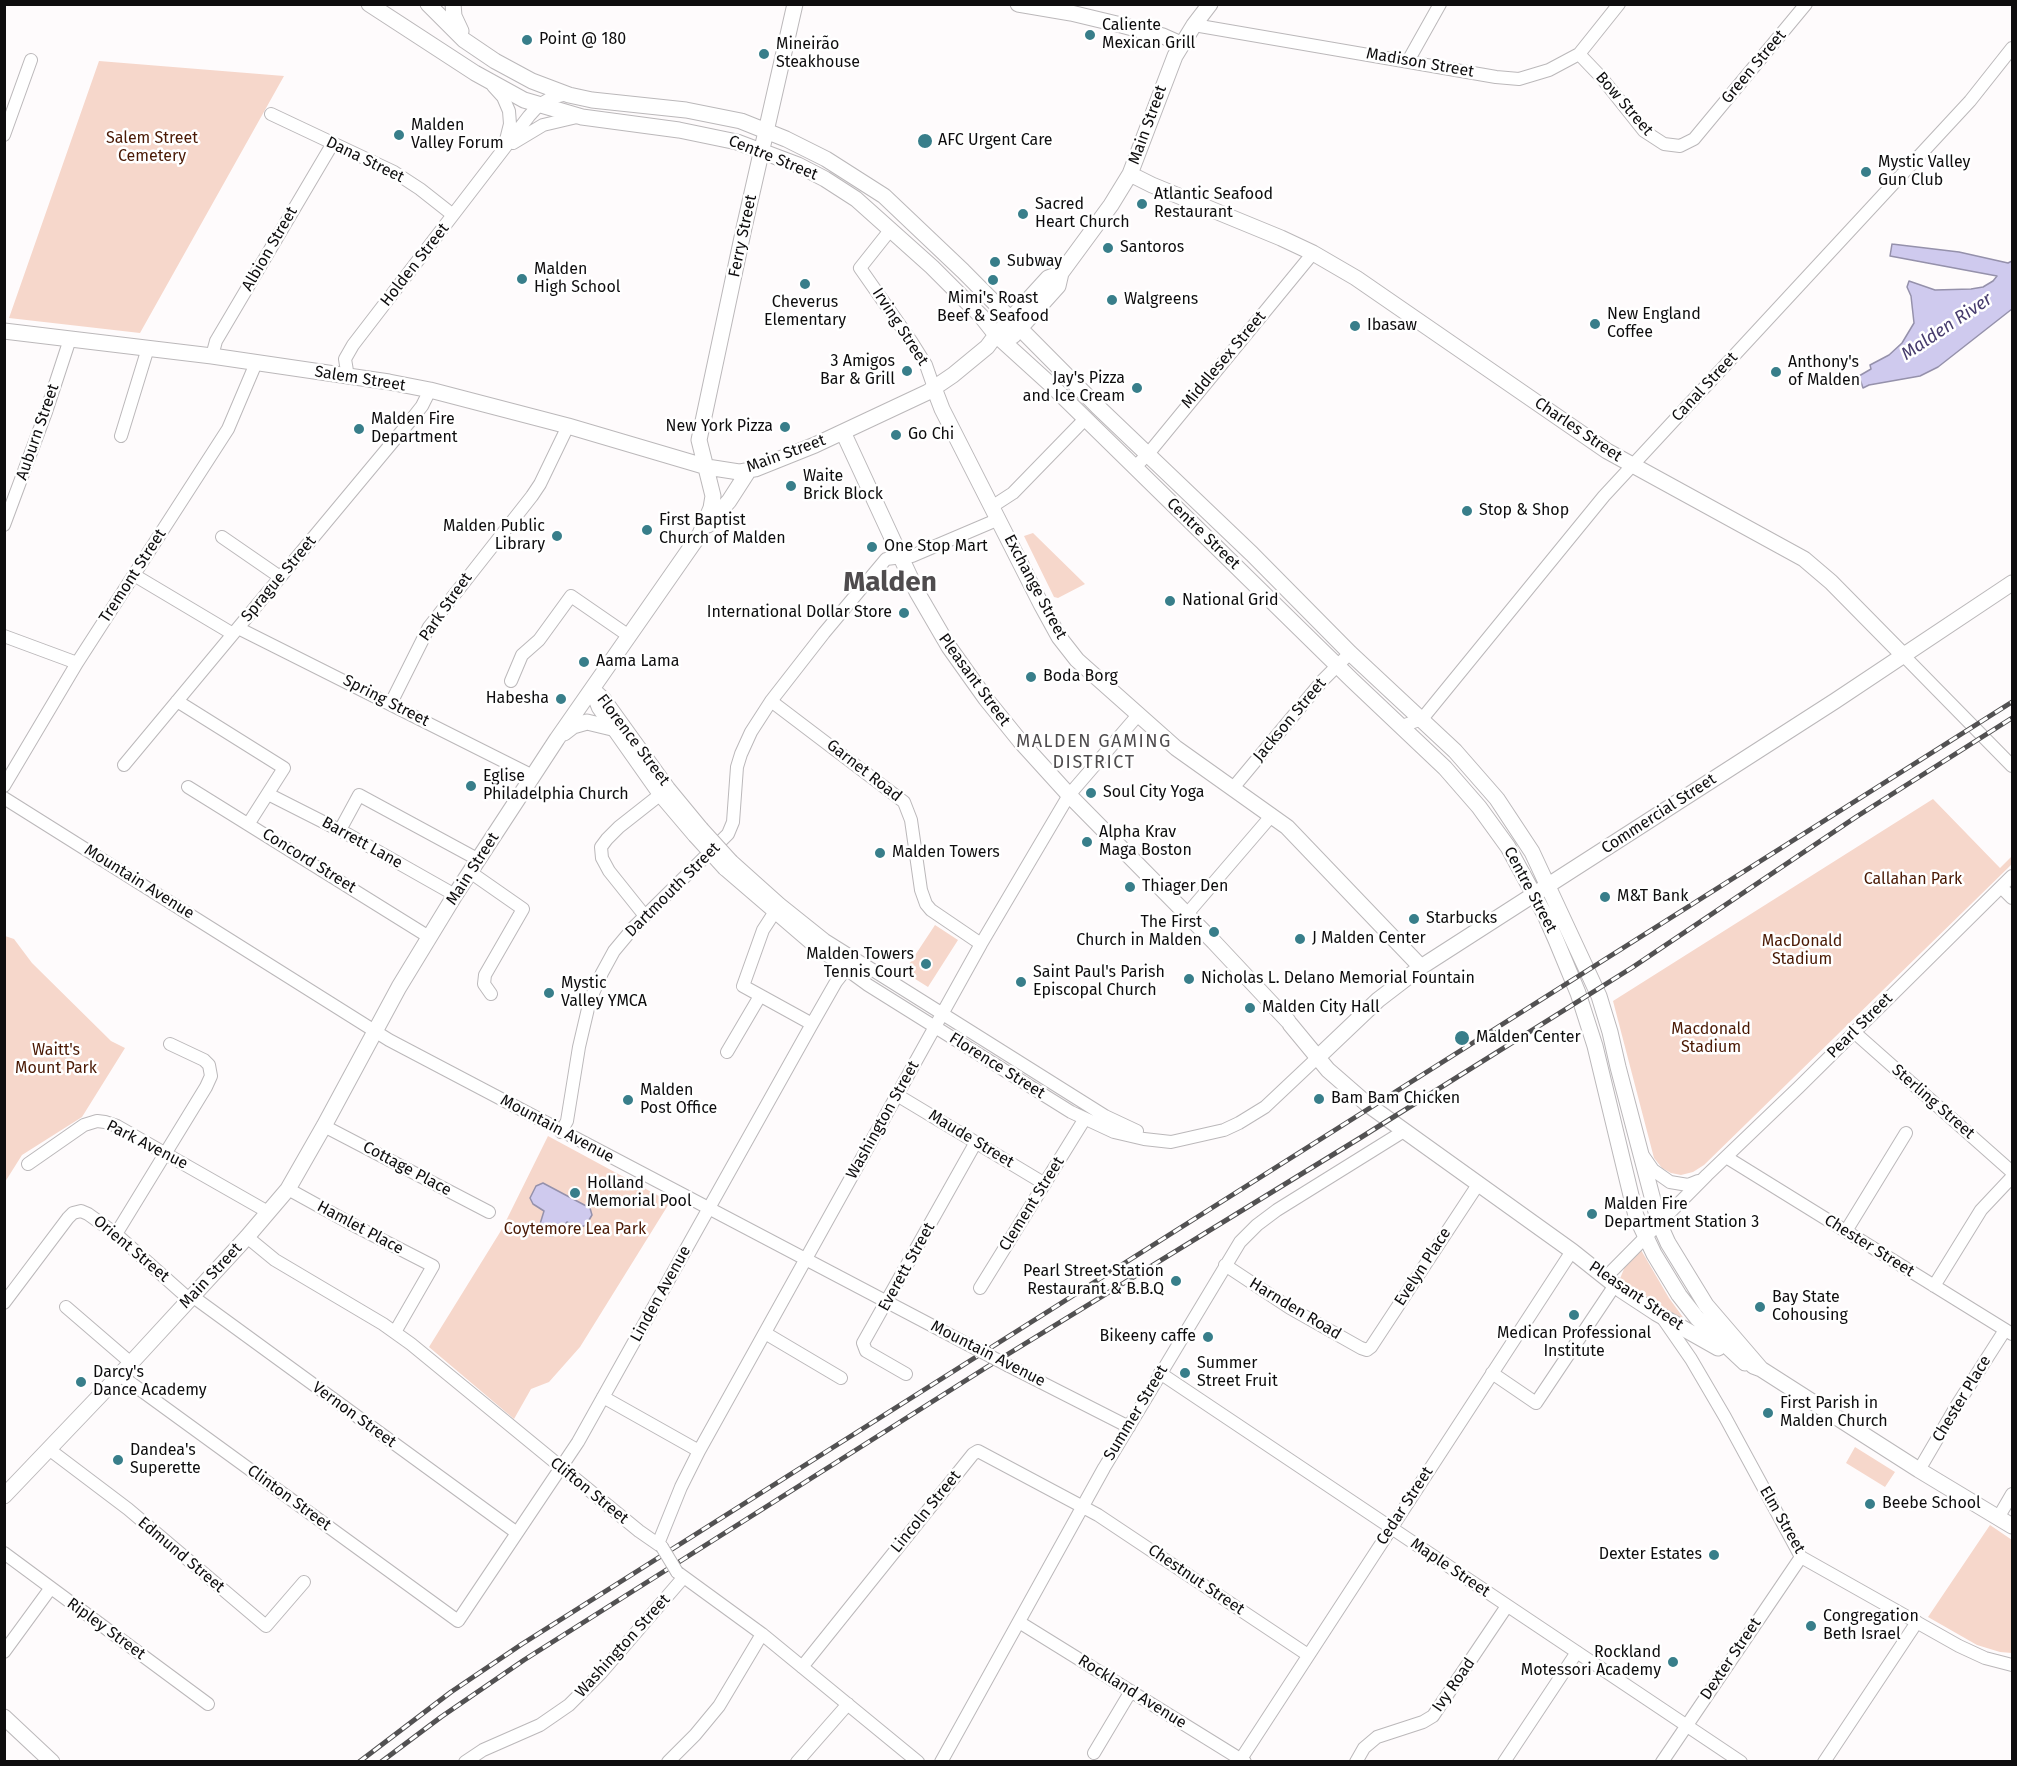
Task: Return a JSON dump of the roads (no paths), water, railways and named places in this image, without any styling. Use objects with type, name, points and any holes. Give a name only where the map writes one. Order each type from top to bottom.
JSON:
[{"type":"main road","name":"Centre Street","points":[[369,4],[485,80],[514,96],[582,117],[713,136],[762,150],[798,165],[856,199],[965,300],[996,342],[1085,419],[1359,687],[1446,768],[1479,807],[1508,848],[1556,940],[1584,1011],[1638,1221],[1658,1262],[1678,1295],[1708,1330],[1745,1363]]},
{"type":"main road","name":"Centre Street","points":[[428,4],[464,40],[517,75],[569,95],[712,114],[741,121],[766,130],[826,159],[884,196],[1482,780],[1521,833],[1548,884],[1605,1013],[1659,1223],[1703,1302],[1761,1369]]},
{"type":"main road","points":[[453,4],[452,9],[464,40]]},
{"type":"main road","name":"Ferry Street","points":[[707,467],[699,440],[795,4]]},
{"type":"main road","points":[[1018,4],[1045,6],[1154,33],[1181,45]]},
{"type":"main road","name":"Main Street","points":[[4,1496],[120,1375],[288,1189],[375,1032],[455,895],[557,739],[700,534],[711,508],[713,496],[707,467],[729,472],[750,470],[783,459],[934,388],[996,342],[1015,324],[1048,278],[1062,273],[1111,205],[1130,174],[1164,80],[1181,45],[1210,4]]},
{"type":"main road","name":"Charles Street","points":[[1130,174],[1313,253],[1372,289],[1607,451],[1804,559],[1832,582],[1903,655]]},
{"type":"main road","name":"Salem Street","points":[[4,331],[212,356],[429,390],[568,426],[707,467]]},
{"type":"main road","name":"Exchange Street","points":[[934,388],[942,409],[1059,637],[1086,669],[1187,757],[1272,815],[1299,838],[1421,967]]},
{"type":"main road","name":"Pleasant Street","points":[[843,432],[901,558],[940,632],[971,679],[1020,741],[1069,795],[1289,1022],[1317,1058],[1348,1089],[1656,1313],[1745,1363],[1761,1369],[1922,1464],[1998,1518],[2013,1526]]},
{"type":"main road","points":[[700,534],[729,501],[750,470]]},
{"type":"main road","name":"Commercial Street","points":[[1317,1058],[1378,1000],[1421,967],[1835,701],[2013,583]]},
{"type":"main road","points":[[557,739],[569,728],[578,724],[590,722],[612,728]]},
{"type":"main road","points":[[4,1717],[52,1761]]},
{"type":"street","points":[[1408,61],[1440,4]]},
{"type":"street","name":"Madison Street","points":[[1194,25],[1519,79],[1549,70],[1579,54],[1619,4]]},
{"type":"street","name":"Green Street","points":[[1703,129],[1806,4]]},
{"type":"street","name":"Canal Street","points":[[1422,719],[1632,466],[1970,102],[2013,48]]},
{"type":"street","name":"Bow Street","points":[[1579,54],[1601,77],[1637,124],[1653,138],[1675,147],[1686,145],[1703,129]]},
{"type":"street","points":[[4,135],[32,60]]},
{"type":"street","points":[[485,80],[503,97],[508,111],[508,133],[497,158]]},
{"type":"street","points":[[539,105],[556,96],[569,95]]},
{"type":"street","name":"Holden Street","points":[[348,377],[345,359],[353,345],[539,105]]},
{"type":"street","name":"Dana Street","points":[[271,114],[401,177],[453,215]]},
{"type":"street","name":"Holden Street","points":[[497,158],[522,136],[540,126],[582,117]]},
{"type":"street","name":"Albion Street","points":[[212,356],[216,341],[333,143]]},
{"type":"street","name":"Irving Street","points":[[891,229],[860,268],[911,341],[928,370],[934,388]]},
{"type":"street","name":"Middlesex Street","points":[[1135,467],[1313,253]]},
{"type":"street","name":"Auburn Street","points":[[4,525],[70,339]]},
{"type":"street","points":[[121,436],[148,348]]},
{"type":"street","name":"Tremont Street","points":[[4,786],[77,663],[228,429],[256,363]]},
{"type":"street","name":"Sprague Street","points":[[124,765],[422,406],[429,390]]},
{"type":"street","points":[[901,558],[912,556],[996,513],[1085,419]]},
{"type":"street","name":"Park Street","points":[[391,703],[429,627],[532,496],[568,426]]},
{"type":"street","points":[[222,537],[280,577]]},
{"type":"street","name":"Dartmouth Street","points":[[561,1132],[567,1121],[579,1047],[590,1000],[614,951],[645,916],[728,834],[733,822],[737,767],[750,732],[771,701],[878,567],[890,558],[901,558]]},
{"type":"street","name":"Spring Street","points":[[134,575],[236,631],[391,703],[533,776]]},
{"type":"street","points":[[511,681],[522,656],[539,640],[571,596],[629,636]]},
{"type":"street","points":[[4,636],[77,663]]},
{"type":"street","name":"Jackson Street","points":[[1233,788],[1323,680],[1350,653]]},
{"type":"street","name":"Charles Street","points":[[1903,655],[2013,766]]},
{"type":"street","name":"Florence Street","points":[[593,688],[595,703],[612,728],[698,832],[774,913],[845,970],[1084,1120],[1114,1132],[1172,1142],[1224,1130],[1256,1113],[1274,1100],[1317,1058]]},
{"type":"street","name":"Florence Street","points":[[593,688],[605,699],[665,792]]},
{"type":"street","points":[[177,701],[284,768],[249,823]]},
{"type":"street","name":"Garnet Road","points":[[771,701],[903,800],[911,820],[921,890],[928,907],[981,944]]},
{"type":"street","name":"Washington Street","points":[[660,1546],[681,1487],[699,1451],[981,944],[1069,795],[1138,715]]},
{"type":"street","points":[[1402,726],[1422,719]]},
{"type":"street","name":"Charles Street","points":[[1986,741],[2013,777]]},
{"type":"street","name":"Concord Street","points":[[188,787],[429,937]]},
{"type":"street","points":[[645,916],[609,871],[602,858],[601,850],[610,835],[665,792]]},
{"type":"street","name":"Barrett Lane","points":[[268,794],[340,830],[455,895]]},
{"type":"street","points":[[340,830],[359,795],[475,866],[523,909],[485,975],[484,984],[491,994]]},
{"type":"street","name":"Mountain Avenue","points":[[4,798],[375,1032],[805,1260],[1129,1427]]},
{"type":"street","points":[[1186,914],[1272,815]]},
{"type":"street","name":"Florence Street","points":[[728,865],[801,922],[854,959],[1105,1116],[1124,1126],[1152,1134],[1192,1137]]},
{"type":"street","name":"Pearl Street","points":[[1492,1373],[1536,1403],[1610,1281],[1645,1236],[2013,876]]},
{"type":"street","points":[[2001,887],[2013,898]]},
{"type":"street","points":[[774,913],[763,930],[743,984],[744,987],[812,1024]]},
{"type":"street","name":"Linden Avenue","points":[[458,1621],[562,1469],[836,982],[854,959]]},
{"type":"street","points":[[727,1052],[760,996]]},
{"type":"street","name":"Sterling Street","points":[[1854,1032],[2013,1172]]},
{"type":"street","points":[[116,1234],[211,1076],[209,1065],[204,1060],[170,1044]]},
{"type":"street","points":[[1052,1101],[1060,1087]]},
{"type":"street","name":"Maude Street","points":[[897,1095],[1045,1184]]},
{"type":"street","name":"Clement Street","points":[[980,1288],[1084,1120]]},
{"type":"street","name":"Park Avenue","points":[[28,1164],[80,1127],[97,1121],[117,1126],[268,1212]]},
{"type":"street","name":"Cottage Place","points":[[324,1126],[489,1212]]},
{"type":"street","name":"Summer Street","points":[[941,1761],[1082,1507],[1240,1242],[1257,1225],[1290,1202],[1407,1133]]},
{"type":"street","points":[[1846,1231],[1906,1133]]},
{"type":"street","name":"Everett Street","points":[[906,1374],[866,1350],[863,1343],[976,1142]]},
{"type":"street","name":"Pearl Street","points":[[1641,1151],[1653,1170],[1670,1182],[1688,1185],[1707,1175]]},
{"type":"street","name":"Chester Street","points":[[1726,1157],[2009,1332]]},
{"type":"street","points":[[1934,1286],[1984,1206],[2013,1177]]},
{"type":"street","name":"Evelyn Place","points":[[1367,1350],[1479,1183]]},
{"type":"street","name":"Hamlet Place","points":[[288,1189],[434,1266],[395,1332]]},
{"type":"street","name":"Orient Street","points":[[4,1304],[73,1213],[87,1213],[116,1234],[190,1298]]},
{"type":"street","name":"Clifton Street","points":[[247,1236],[275,1260],[395,1332],[660,1546],[680,1575],[762,1634],[918,1761]]},
{"type":"street","name":"Cedar Street","points":[[1242,1761],[1390,1528],[1572,1251]]},
{"type":"street","name":"Harnden Road","points":[[1225,1265],[1290,1308],[1367,1350]]},
{"type":"street","name":"Vernon Street","points":[[190,1298],[517,1533]]},
{"type":"street","points":[[66,1307],[131,1363]]},
{"type":"street","name":"Elm Street","points":[[1656,1313],[1673,1331],[1691,1359],[1730,1425],[1801,1557],[1977,1654],[2013,1665]]},
{"type":"street","name":"Chester Place","points":[[1922,1464],[2009,1332]]},
{"type":"street","points":[[765,1334],[841,1378]]},
{"type":"street","name":"Maple Street","points":[[1160,1373],[1741,1761]]},
{"type":"street","name":"Clinton Street","points":[[120,1375],[458,1621]]},
{"type":"street","points":[[603,1397],[699,1451]]},
{"type":"street","name":"Edmund Street","points":[[50,1450],[128,1509],[266,1626],[304,1582]]},
{"type":"street","name":"Lincoln Street","points":[[802,1667],[976,1452],[982,1452],[1082,1507]]},
{"type":"street","points":[[1998,1518],[2013,1494]]},
{"type":"street","name":"Chestnut Street","points":[[1082,1507],[1098,1515],[1308,1655]]},
{"type":"street","name":"Ripley Street","points":[[4,1553],[208,1704]]},
{"type":"street","name":"Dexter Street","points":[[1662,1761],[1801,1557]]},
{"type":"street","name":"Washington Street","points":[[465,1761],[483,1750],[537,1727],[569,1705],[601,1674],[680,1575]]},
{"type":"street","points":[[4,1652],[50,1589]]},
{"type":"street","name":"Ivy Road","points":[[1356,1761],[1364,1748],[1377,1737],[1423,1722],[1433,1716],[1507,1606]]},
{"type":"street","name":"Rockland Avenue","points":[[1019,1622],[1242,1761]]},
{"type":"street","points":[[1824,1761],[1917,1622]]},
{"type":"street","points":[[668,1761],[695,1735],[719,1706],[762,1634]]},
{"type":"street","points":[[1504,1761],[1577,1652]]},
{"type":"street","points":[[1094,1753],[1131,1691]]},
{"type":"street","points":[[797,1761],[848,1704]]},
{"type":"water","name":"Malden River","points":[[1892,244],[1959,252],[2008,263],[2012,261],[2012,309],[1938,367],[1920,376],[1863,388],[1859,376],[1871,369],[1870,365],[1889,355],[1902,343],[1914,323],[1911,296],[1907,287],[1909,281],[1935,290],[1971,289],[1983,287],[1997,276],[1890,256]]},
{"type":"water","points":[[543,1183],[590,1208],[592,1215],[586,1225],[579,1228],[567,1222],[556,1235],[550,1236],[544,1233],[540,1224],[544,1211],[533,1204],[530,1198],[536,1186]]},
{"type":"railway","points":[[359,1762],[451,1692],[522,1644],[2012,702]]},
{"type":"railway","points":[[381,1762],[524,1660],[987,1367],[1633,967],[1856,817],[2012,718]]},
{"type":"place","name":"Caliente Mexican Grill","points":[[1090,35]]},
{"type":"place","name":"Point @ 180","points":[[527,40]]},
{"type":"place","name":"Mineirão Steakhouse","points":[[764,54]]},
{"type":"place","name":"Malden Valley Forum","points":[[399,135]]},
{"type":"place","name":"AFC Urgent Care","points":[[925,141]]},
{"type":"place","name":"Mystic Valley Gun Club","points":[[1866,172]]},
{"type":"place","name":"Atlantic Seafood Restaurant","points":[[1142,204]]},
{"type":"place","name":"Sacred Heart Church","points":[[1023,214]]},
{"type":"place","name":"Santoros","points":[[1108,248]]},
{"type":"place","name":"Subway","points":[[995,262]]},
{"type":"place","name":"Malden High School","points":[[522,279]]},
{"type":"place","name":"Mimi's Roast Beef & Seafood","points":[[993,280]]},
{"type":"place","name":"Cheverus Elementary","points":[[805,284]]},
{"type":"place","name":"Walgreens","points":[[1112,300]]},
{"type":"place","name":"New England Coffee","points":[[1595,324]]},
{"type":"place","name":"Ibasaw","points":[[1355,326]]},
{"type":"place","name":"3 Amigos Bar & Grill","points":[[907,371]]},
{"type":"place","name":"Anthony's of Malden","points":[[1776,372]]},
{"type":"place","name":"Jay's Pizza and Ice Cream","points":[[1137,388]]},
{"type":"place","name":"New York Pizza","points":[[785,427]]},
{"type":"place","name":"Malden Fire Department","points":[[359,429]]},
{"type":"place","name":"Go Chi","points":[[896,435]]},
{"type":"place","name":"Waite Brick Block","points":[[791,486]]},
{"type":"place","name":"Stop & Shop","points":[[1467,511]]},
{"type":"place","name":"First Baptist Church of Malden","points":[[647,530]]},
{"type":"place","name":"Malden Public Library","points":[[557,536]]},
{"type":"place","name":"One Stop Mart","points":[[872,547]]},
{"type":"place","name":"National Grid","points":[[1170,601]]},
{"type":"place","name":"International Dollar Store","points":[[904,613]]},
{"type":"place","name":"Aama Lama","points":[[584,662]]},
{"type":"place","name":"Boda Borg","points":[[1031,677]]},
{"type":"place","name":"Habesha","points":[[561,699]]},
{"type":"place","name":"Eglise Philadelphia Church","points":[[471,786]]},
{"type":"place","name":"Soul City Yoga","points":[[1091,793]]},
{"type":"place","name":"Alpha Krav Maga Boston","points":[[1087,842]]},
{"type":"place","name":"Malden Towers","points":[[880,853]]},
{"type":"place","name":"Thiager Den","points":[[1130,887]]},
{"type":"place","name":"M&T Bank","points":[[1605,897]]},
{"type":"place","name":"Starbucks","points":[[1414,919]]},
{"type":"place","name":"The First Church in Malden","points":[[1214,932]]},
{"type":"place","name":"J Malden Center","points":[[1300,939]]},
{"type":"place","name":"Malden Towers Tennis Court","points":[[926,964]]},
{"type":"place","name":"Nicholas L. Delano Memorial Fountain","points":[[1189,979]]},
{"type":"place","name":"Saint Paul's Parish Episcopal Church","points":[[1021,982]]},
{"type":"place","name":"Mystic Valley YMCA","points":[[549,993]]},
{"type":"place","name":"Malden City Hall","points":[[1250,1008]]},
{"type":"place","name":"Malden Center","points":[[1462,1038]]},
{"type":"place","name":"Bam Bam Chicken","points":[[1319,1099]]},
{"type":"place","name":"Malden Post Office","points":[[628,1100]]},
{"type":"place","name":"Holland Memorial Pool","points":[[575,1193]]},
{"type":"place","name":"Malden Fire Department Station 3","points":[[1592,1214]]},
{"type":"place","name":"Pearl Street Station Restaurant & B.B.Q","points":[[1176,1281]]},
{"type":"place","name":"Bay State Cohousing","points":[[1760,1307]]},
{"type":"place","name":"Medican Professional Institute","points":[[1574,1315]]},
{"type":"place","name":"Bikeeny caffe","points":[[1208,1337]]},
{"type":"place","name":"Summer Street Fruit","points":[[1185,1373]]},
{"type":"place","name":"Darcy's Dance Academy","points":[[81,1382]]},
{"type":"place","name":"First Parish in Malden Church","points":[[1768,1413]]},
{"type":"place","name":"Dandea's Superette","points":[[118,1460]]},
{"type":"place","name":"Beebe School","points":[[1870,1504]]},
{"type":"place","name":"Dexter Estates","points":[[1714,1555]]},
{"type":"place","name":"Congregation Beth Israel","points":[[1811,1626]]},
{"type":"place","name":"Rockland Motessori Academy","points":[[1673,1662]]},
{"type":"district","name":"Malden","points":[[890,583]]},
{"type":"district","name":"MALDEN GAMING DISTRICT","points":[[1094,752]]},
{"type":"park label","name":"Salem Street Cemetery","points":[[152,148]]},
{"type":"park label","name":"Callahan Park","points":[[1913,880]]},
{"type":"park label","name":"MacDonald Stadium","points":[[1802,951]]},
{"type":"park label","name":"Macdonald Stadium","points":[[1711,1039]]},
{"type":"park label","name":"Waitt's Mount Park","points":[[56,1060]]},
{"type":"park label","name":"Coytemore Lea Park","points":[[575,1230]]}]
